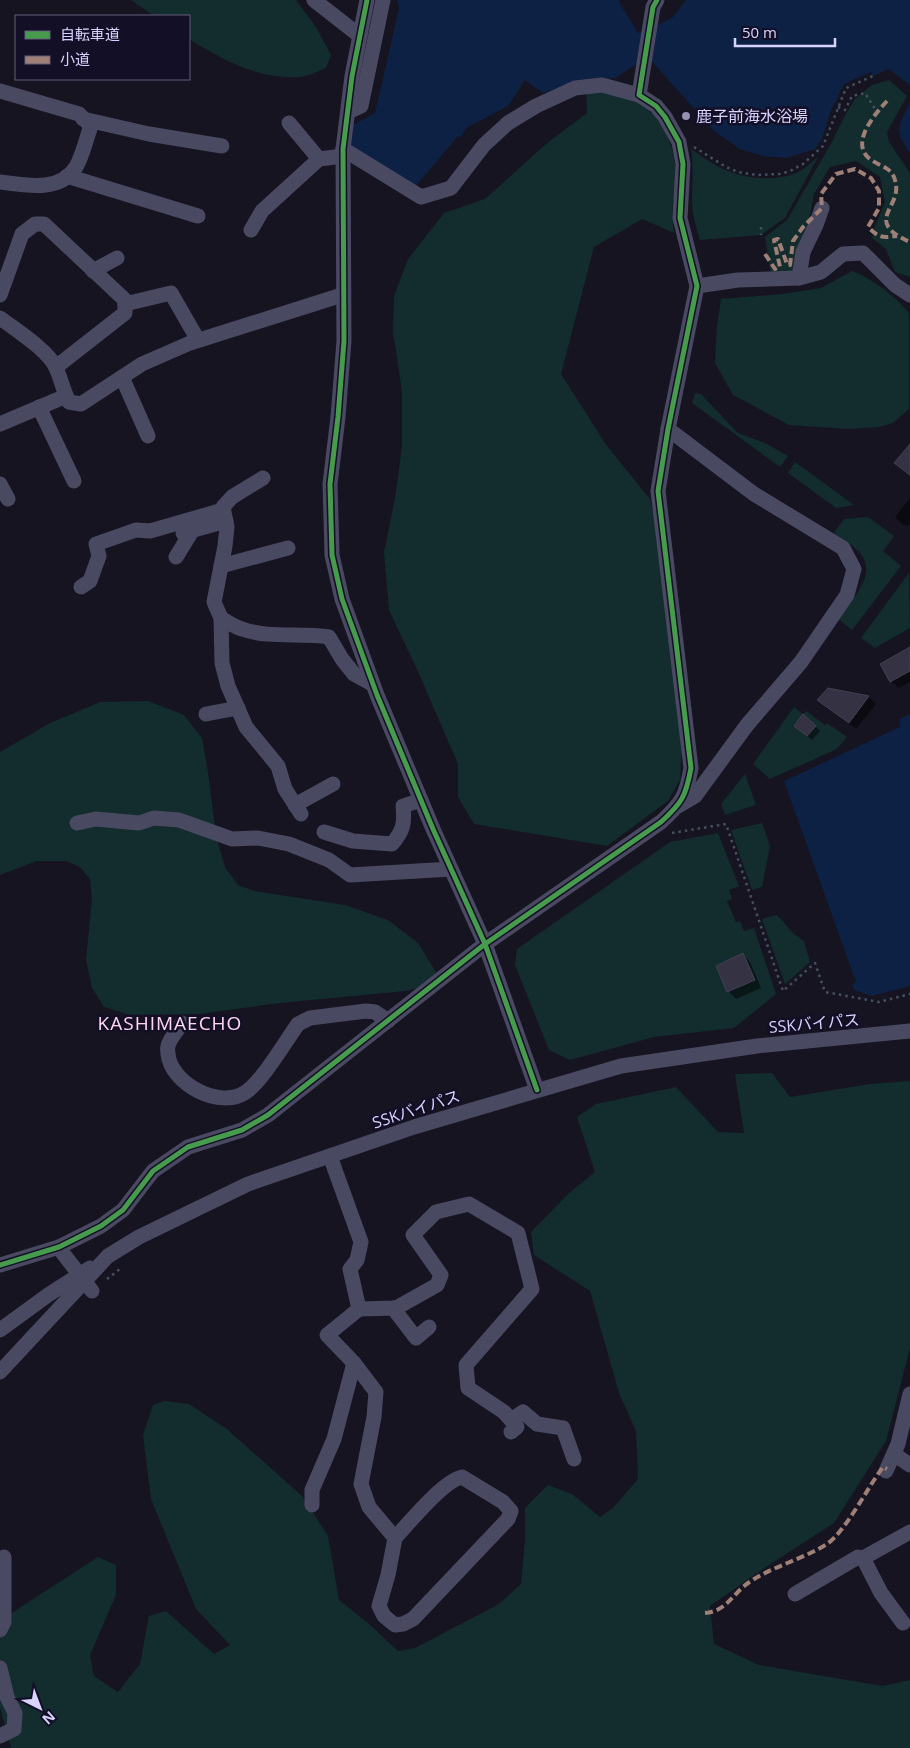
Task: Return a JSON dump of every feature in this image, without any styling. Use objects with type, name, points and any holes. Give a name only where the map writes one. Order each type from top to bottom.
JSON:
[{"type":"street","points":[[314,0],[360,36]]},
{"type":"street","points":[[367,0],[352,76],[343,152],[342,295],[344,341],[330,484],[332,555],[342,599],[372,684],[485,944],[537,1090]]},
{"type":"street","points":[[348,112],[360,106],[383,0]]},
{"type":"street","points":[[639,95],[653,7],[657,0]]},
{"type":"street","points":[[252,221],[320,159],[343,152],[421,196],[451,188],[484,145],[508,123],[536,106],[576,88],[602,85],[639,95],[648,99],[665,117],[679,142],[683,164],[680,218],[697,286],[668,429],[658,491],[691,768],[688,786],[678,806]]},
{"type":"street","points":[[0,90],[78,114],[90,126],[76,167],[65,179],[37,187],[0,182]]},
{"type":"street","points":[[83,119],[149,134],[222,146]]},
{"type":"street","points":[[288,123],[320,159]]},
{"type":"street","points":[[67,176],[198,216]]},
{"type":"street","points":[[799,278],[803,252],[816,226],[822,208]]},
{"type":"street","points":[[0,295],[22,234],[35,224],[44,224],[125,300],[125,313],[56,367]]},
{"type":"street","points":[[697,286],[738,280],[799,278],[821,272],[843,254],[864,253],[895,285],[910,295]]},
{"type":"street","points":[[93,270],[117,258]]},
{"type":"street","points":[[125,304],[171,293],[198,340]]},
{"type":"street","points":[[0,318],[41,350],[56,367],[69,402],[81,404],[142,364],[198,340],[342,295]]},
{"type":"street","points":[[122,377],[148,436]]},
{"type":"street","points":[[0,424],[66,396]]},
{"type":"street","points":[[39,407],[74,481]]},
{"type":"street","points":[[0,1265],[60,1249],[123,1210],[153,1171],[188,1147],[242,1130],[268,1115],[485,944],[661,822],[678,806],[695,796],[747,726],[806,654],[847,594],[854,569],[842,548],[754,494],[668,429]]},
{"type":"street","points":[[263,478],[232,496],[223,507],[227,527],[214,602],[220,618],[222,663],[228,686],[246,727],[278,766],[284,789],[298,809],[333,784]]},
{"type":"street","points":[[0,484],[8,499]]},
{"type":"street","points":[[176,557],[187,532],[225,516]]},
{"type":"street","points":[[81,587],[90,581],[99,556],[96,544],[136,530],[150,531],[225,516]]},
{"type":"street","points":[[221,566],[288,548]]},
{"type":"street","points":[[220,618],[242,629],[275,635],[315,634],[329,637],[342,659],[354,674],[372,684]]},
{"type":"street","points":[[206,714],[238,708]]},
{"type":"street","points":[[691,768],[723,758]]},
{"type":"street","points":[[324,832],[353,841],[392,844],[399,835],[405,821],[403,806],[421,800]]},
{"type":"street","points":[[77,823],[96,819],[139,823],[154,818],[179,820],[232,839],[258,838],[289,844],[329,860],[350,875],[451,869]]},
{"type":"street","points":[[182,1023],[168,1046],[169,1061],[175,1072],[188,1085],[216,1097],[230,1098],[245,1093],[257,1082],[302,1021],[310,1018],[366,1011],[375,1012],[388,1021]]},
{"type":"street","name":"SSKバイパス","points":[[0,1372],[108,1256],[139,1236],[248,1184],[414,1127],[621,1066],[757,1046],[910,1031]]},
{"type":"street","points":[[330,1156],[362,1242],[357,1260],[350,1269],[359,1308]]},
{"type":"street","points":[[395,1538],[369,1507],[361,1484],[374,1418],[376,1392],[354,1363],[327,1335],[359,1308],[396,1308],[437,1285],[441,1275],[413,1235],[436,1212],[469,1204],[518,1232],[532,1289],[466,1365],[468,1388],[504,1412],[511,1426],[523,1412],[537,1424],[562,1428],[574,1459]]},
{"type":"street","points":[[60,1249],[92,1291]]},
{"type":"street","points":[[0,1330],[48,1294],[108,1256]]},
{"type":"street","points":[[393,1308],[416,1338],[429,1328]]},
{"type":"street","points":[[312,1505],[312,1490],[334,1439],[354,1363]]},
{"type":"street","points":[[886,1471],[898,1444],[910,1394]]},
{"type":"street","points":[[894,1454],[910,1465]]},
{"type":"street","points":[[462,1477],[503,1502],[511,1512],[508,1519],[413,1619],[403,1624],[394,1625],[384,1616],[379,1606],[388,1575],[395,1538],[455,1478],[462,1477]]},
{"type":"street","points":[[863,1558],[910,1532]]},
{"type":"street","points":[[795,1594],[858,1556],[863,1558],[881,1593],[903,1623]]},
{"type":"street","points":[[0,1630],[4,1622],[1,1596],[4,1557]]},
{"type":"street","points":[[0,1668],[7,1697],[15,1713],[14,1729],[0,1736]]},
{"type":"path","points":[[679,142],[688,143],[726,167],[738,172],[756,175],[780,174],[790,171],[802,164],[823,146],[846,88],[873,76]]},
{"type":"path","points":[[838,108],[845,110],[852,96],[865,92],[877,112]]},
{"type":"path","points":[[761,227],[761,235]]},
{"type":"path","points":[[670,833],[726,824],[783,991],[815,963],[825,992],[879,1002],[910,994]]},
{"type":"green space","points":[[131,0],[296,0],[316,27],[331,55],[326,68],[310,75],[285,77],[256,72],[228,61],[190,40],[190,15],[153,15]]},
{"type":"green space","points":[[889,80],[907,96],[887,132],[889,142],[910,173],[910,277],[895,272],[886,249],[872,238],[885,202],[880,177],[856,161],[830,167],[814,194],[807,232],[796,272],[771,275],[765,237],[787,220],[855,99],[872,85]]},
{"type":"green space","points":[[586,92],[608,93],[628,97],[649,110],[664,129],[669,140],[673,152],[676,175],[673,206],[674,233],[642,219],[594,247],[561,374],[607,446],[650,499],[656,525],[682,742],[680,780],[668,801],[607,846],[474,824],[458,797],[458,764],[389,610],[384,552],[395,498],[402,447],[402,391],[393,332],[394,296],[408,259],[444,213],[485,199],[546,144],[587,113]]},
{"type":"green space","points":[[691,149],[726,170],[756,178],[777,178],[796,173],[818,157],[785,218],[761,235],[700,240],[692,206],[693,169]]},
{"type":"green space","points":[[852,271],[868,278],[883,288],[909,313],[909,409],[893,423],[879,427],[849,429],[789,425],[733,395],[715,363],[721,299],[782,294],[821,288]]},
{"type":"green space","points":[[695,393],[701,394],[738,433],[767,444],[788,456],[780,467],[692,403]]},
{"type":"green space","points":[[795,462],[854,505],[836,508],[788,473]]},
{"type":"green space","points":[[868,517],[894,536],[883,551],[901,566],[852,630],[838,619],[861,588],[865,579],[865,561],[857,550],[834,533],[844,519]]},
{"type":"green space","points":[[909,573],[910,628],[875,648],[861,638]]},
{"type":"green space","points":[[148,701],[184,715],[202,738],[216,836],[225,867],[238,885],[254,891],[345,905],[388,920],[418,943],[436,972],[434,984],[406,991],[280,1003],[200,1014],[130,1015],[104,1007],[92,988],[86,960],[92,899],[90,879],[80,867],[66,861],[37,861],[0,875],[0,752],[50,723],[100,702]]},
{"type":"green space","points":[[794,707],[803,714],[806,711],[825,725],[827,723],[847,737],[837,749],[770,779],[753,764]]},
{"type":"green space","points":[[745,774],[756,805],[725,815],[721,804]]},
{"type":"green space","points":[[762,823],[770,846],[762,887],[752,890],[731,830]]},
{"type":"green space","points":[[718,833],[739,886],[729,890],[732,899],[727,901],[736,922],[740,921],[744,931],[754,928],[776,994],[734,1028],[654,1037],[570,1060],[549,1050],[515,965],[517,949],[670,842]]},
{"type":"green space","points":[[777,915],[793,933],[804,941],[810,962],[785,984],[762,919]]},
{"type":"green space","points":[[772,1073],[790,1097],[870,1084],[910,1081],[910,1348],[886,1441],[834,1523],[710,1606],[714,1644],[759,1665],[883,1686],[910,1680],[910,1748],[11,1748],[0,1707],[0,1631],[10,1614],[98,1557],[116,1565],[116,1595],[90,1655],[94,1676],[118,1692],[140,1664],[149,1616],[166,1611],[214,1654],[230,1645],[196,1609],[151,1499],[143,1435],[153,1405],[165,1401],[189,1404],[227,1429],[302,1496],[328,1536],[339,1600],[368,1623],[398,1651],[415,1648],[499,1604],[521,1584],[525,1539],[525,1508],[548,1485],[572,1494],[600,1517],[613,1508],[638,1479],[636,1431],[619,1393],[590,1291],[534,1255],[531,1232],[569,1193],[595,1172],[577,1117],[596,1104],[676,1087],[718,1132],[744,1133],[735,1074]]},
{"type":"water","points":[[397,0],[619,0],[638,33],[653,28],[673,17],[686,0],[910,0],[910,85],[889,69],[873,76],[871,72],[844,84],[830,113],[822,139],[815,149],[787,158],[763,156],[740,149],[714,131],[648,57],[615,78],[582,80],[543,93],[525,80],[508,106],[466,128],[461,137],[458,136],[415,187],[350,145],[353,125],[375,113],[399,8]]},
{"type":"water","points":[[910,103],[910,153],[900,134],[900,128]]},
{"type":"water","points":[[910,714],[910,986],[872,996],[854,990],[852,985],[856,982],[784,781],[900,727],[900,719]]},
{"type":"building","points":[[910,444],[910,475],[894,463]]},
{"type":"building","points":[[910,647],[910,671],[890,682],[880,664]]},
{"type":"building","points":[[828,688],[869,696],[849,723],[817,700]]},
{"type":"building","points":[[803,714],[816,726],[807,736],[794,726]]},
{"type":"building","points":[[743,953],[755,980],[727,992],[716,966]]},
{"type":"marked path","points":[[887,101],[865,131],[862,147],[866,155],[889,170],[894,176],[896,190],[886,220],[888,227],[910,242]]},
{"type":"marked path","points":[[765,254],[775,269],[780,267],[774,240],[778,239],[787,264],[790,265],[793,241],[803,227],[822,208],[821,194],[836,174],[855,169],[871,178],[879,191],[879,208],[868,227],[881,236],[897,236]]},
{"type":"marked path","points":[[705,1613],[713,1612],[725,1605],[751,1581],[827,1544],[849,1520],[883,1467],[887,1469]]},
{"type":"cycle path","points":[[367,0],[352,76],[343,149],[344,341],[330,484],[332,555],[342,599],[377,695],[433,829],[485,944],[537,1090]]},
{"type":"cycle path","points":[[0,1265],[59,1247],[101,1226],[123,1210],[153,1171],[188,1147],[242,1130],[268,1115],[485,944],[661,822],[682,798],[691,768],[658,491],[668,429],[697,286],[680,218],[683,164],[679,142],[665,117],[656,106],[639,95],[653,7],[657,0]]},
{"type":"place","name":"鹿子前海水浴場","points":[[686,116]]},
{"type":"district","name":"KASHIMAECHO","points":[[170,1023]]}]
